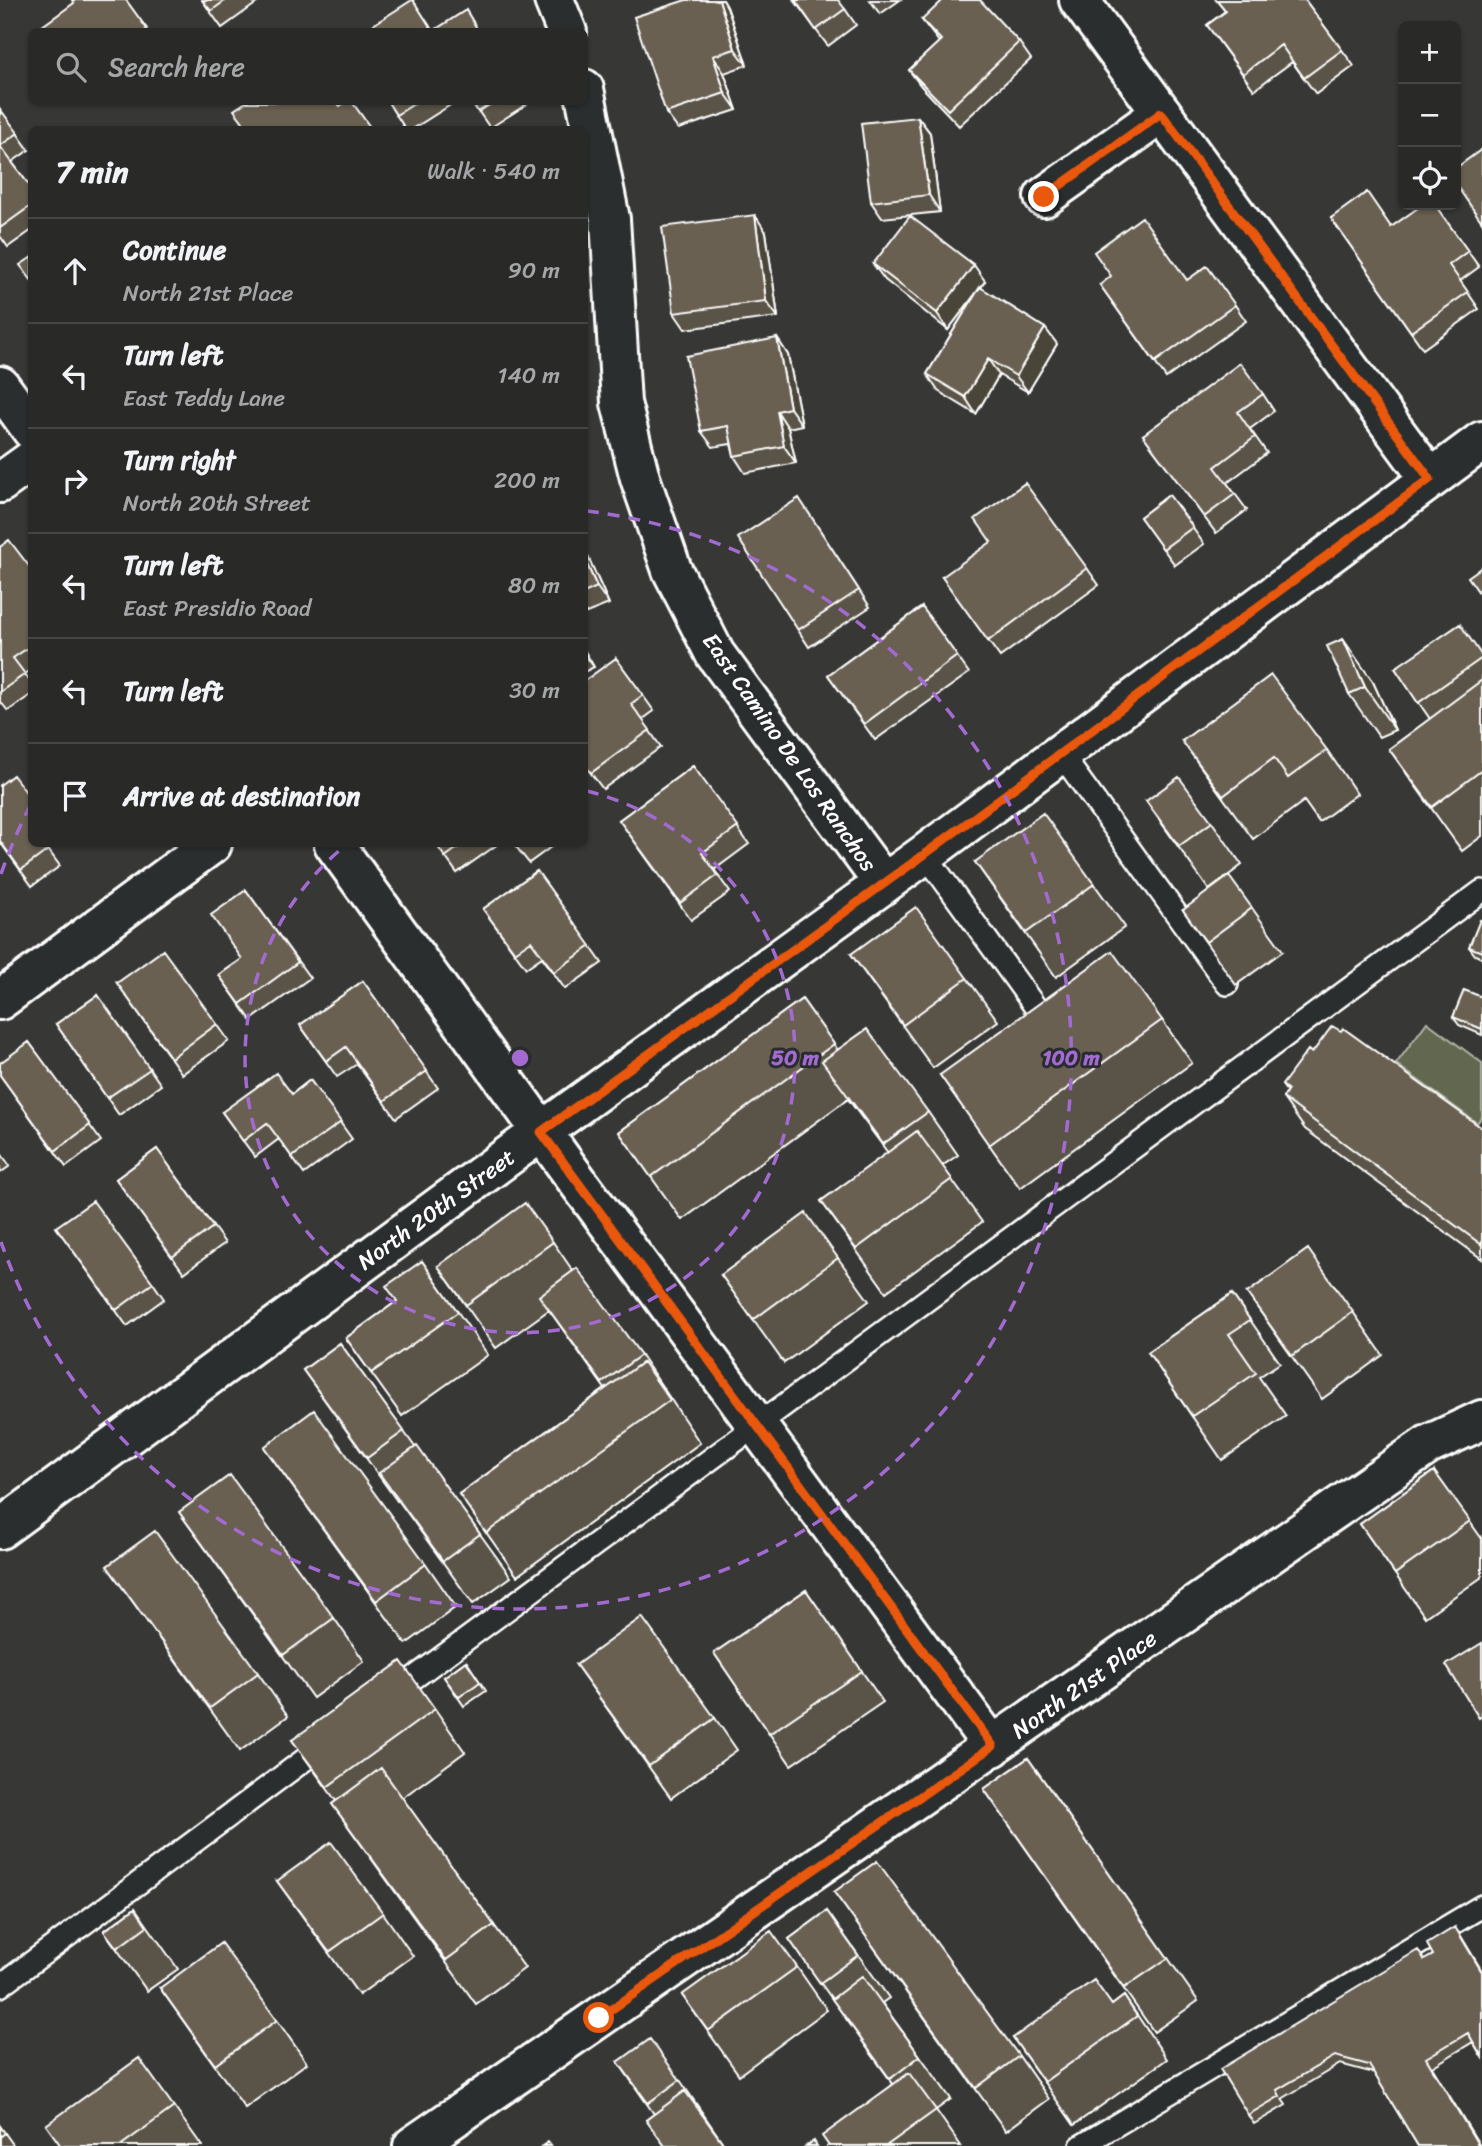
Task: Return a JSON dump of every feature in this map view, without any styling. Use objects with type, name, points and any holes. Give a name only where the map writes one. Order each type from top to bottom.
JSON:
[{"type":"street","points":[[554,0],[565,28]]},
{"type":"street","points":[[1079,0],[1430,479]]},
{"type":"street","name":"East Camino De Los Ranchos","points":[[586,105],[588,126]]},
{"type":"street","points":[[1044,197],[1161,113]]},
{"type":"street","name":"East Camino De Los Ranchos","points":[[588,129],[621,403],[640,478],[671,570],[715,654],[884,884]]},
{"type":"street","points":[[0,386],[28,424]]},
{"type":"street","name":"North 20th Street","points":[[0,1529],[925,854],[1482,442]]},
{"type":"street","points":[[0,483],[28,463]]},
{"type":"street","points":[[0,1000],[208,847]]},
{"type":"street","points":[[336,847],[541,1132],[993,1746]]},
{"type":"street","name":"North 21st Place","points":[[413,2146],[1428,1446],[1482,1420]]},
{"type":"lane","points":[[1061,754],[1227,984]]},
{"type":"lane","points":[[925,854],[1049,1026]]},
{"type":"lane","points":[[378,1705],[1482,891]]},
{"type":"lane","points":[[0,1986],[345,1730]]},
{"type":"lane","points":[[1081,2146],[1482,1906]]},
{"type":"green space","points":[[1427,1022],[1482,1063],[1482,1117],[1477,1123],[1396,1064]]},
{"type":"building","points":[[72,0],[126,0],[146,28],[40,28],[74,3]]},
{"type":"building","points":[[202,0],[226,0],[211,11]]},
{"type":"building","points":[[413,0],[431,28],[368,28]]},
{"type":"building","points":[[686,0],[719,0],[735,49],[713,56],[725,93],[666,113],[634,17]]},
{"type":"building","points":[[795,0],[838,0],[845,9],[816,30]]},
{"type":"building","points":[[943,0],[980,0],[1019,42],[948,110],[909,70],[941,40],[922,20]]},
{"type":"building","points":[[1217,0],[1305,0],[1342,50],[1304,78],[1281,45],[1243,74],[1207,25],[1226,11]]},
{"type":"building","points":[[466,10],[477,28],[438,28]]},
{"type":"building","points":[[242,105],[354,105],[369,126],[246,126],[234,110]]},
{"type":"building","points":[[390,105],[412,105],[396,115]]},
{"type":"building","points":[[474,105],[489,105],[478,112]]},
{"type":"building","points":[[0,109],[18,133],[0,146]]},
{"type":"building","points":[[918,117],[929,195],[871,202],[861,123]]},
{"type":"building","points":[[0,146],[28,184],[28,208],[0,228]]},
{"type":"building","points":[[1482,149],[1482,222],[1461,192],[1461,164]]},
{"type":"building","points":[[1367,192],[1391,227],[1415,210],[1439,210],[1468,251],[1449,265],[1468,292],[1411,332],[1331,218]]},
{"type":"building","points":[[755,215],[766,301],[674,313],[662,227]]},
{"type":"building","points":[[910,216],[974,265],[937,313],[873,264]]},
{"type":"building","points":[[1142,217],[1187,280],[1207,266],[1235,305],[1155,362],[1100,285],[1111,276],[1094,252]]},
{"type":"building","points":[[28,260],[28,276],[20,265]]},
{"type":"building","points":[[980,287],[1045,328],[1016,376],[988,359],[965,397],[927,374]]},
{"type":"building","points":[[777,338],[790,408],[777,411],[784,446],[734,456],[728,426],[701,431],[686,356]]},
{"type":"building","points":[[1240,363],[1263,394],[1238,412],[1255,437],[1215,467],[1235,494],[1204,517],[1143,435]]},
{"type":"building","points":[[1025,483],[1087,568],[988,641],[942,577],[991,542],[975,519]]},
{"type":"building","points":[[1169,495],[1193,527],[1163,549],[1140,517]]},
{"type":"building","points":[[799,498],[859,590],[798,630],[738,538]]},
{"type":"building","points":[[9,540],[28,565],[28,648],[13,658],[25,674],[0,692],[0,547]]},
{"type":"building","points":[[588,567],[597,587],[588,591]]},
{"type":"building","points":[[1482,567],[1482,597],[1468,577]]},
{"type":"building","points":[[922,607],[957,656],[864,724],[828,675]]},
{"type":"building","points":[[1460,624],[1482,658],[1418,703],[1395,668]]},
{"type":"building","points":[[1343,639],[1365,687],[1349,694],[1327,646]]},
{"type":"building","points":[[616,658],[643,695],[631,704],[650,730],[591,773],[588,769],[588,678]]},
{"type":"building","points":[[1271,675],[1327,750],[1288,778],[1274,758],[1223,796],[1182,741]]},
{"type":"building","points":[[1482,680],[1482,770],[1432,807],[1389,749]]},
{"type":"building","points":[[693,766],[738,827],[702,853],[718,875],[680,903],[619,820]]},
{"type":"building","points":[[13,775],[28,795],[28,847],[46,847],[48,850],[21,870],[0,841],[0,785]]},
{"type":"building","points":[[1179,777],[1212,822],[1179,846],[1146,801]]},
{"type":"building","points":[[1043,813],[1094,884],[1026,933],[975,862]]},
{"type":"building","points":[[438,847],[459,847],[445,857]]},
{"type":"building","points":[[537,871],[591,946],[554,972],[531,941],[515,952],[483,909]]},
{"type":"building","points":[[1229,876],[1252,908],[1206,942],[1183,910]]},
{"type":"building","points":[[246,890],[298,962],[240,1004],[219,975],[242,959],[211,915]]},
{"type":"building","points":[[916,907],[967,978],[903,1025],[851,954]]},
{"type":"building","points":[[1480,920],[1482,921],[1482,952],[1469,947]]},
{"type":"building","points":[[163,950],[217,1024],[171,1058],[117,983]]},
{"type":"building","points":[[1112,951],[1162,1020],[989,1145],[940,1075]]},
{"type":"building","points":[[363,981],[427,1071],[384,1101],[346,1047],[326,1061],[300,1025]]},
{"type":"building","points":[[1464,990],[1482,997],[1482,1029],[1453,1017]]},
{"type":"building","points":[[98,995],[150,1069],[107,1098],[56,1024]]},
{"type":"building","points":[[802,999],[834,1044],[651,1177],[619,1132]]},
{"type":"building","points":[[1332,1026],[1341,1031],[1343,1028],[1482,1128],[1482,1245],[1283,1098],[1288,1090],[1282,1085],[1308,1050],[1312,1053]]},
{"type":"building","points":[[867,1029],[928,1112],[883,1144],[822,1061]]},
{"type":"building","points":[[29,1042],[90,1125],[55,1151],[0,1075],[0,1063]]},
{"type":"building","points":[[276,1073],[292,1094],[310,1080],[341,1122],[292,1157],[267,1123],[243,1141],[222,1112]]},
{"type":"building","points":[[917,1131],[952,1179],[856,1249],[821,1201]]},
{"type":"building","points":[[157,1149],[213,1227],[172,1257],[116,1179]]},
{"type":"building","points":[[93,1201],[153,1283],[116,1310],[56,1227]]},
{"type":"building","points":[[525,1203],[553,1242],[466,1305],[438,1266]]},
{"type":"building","points":[[806,1213],[838,1258],[753,1320],[721,1275]]},
{"type":"building","points":[[1308,1249],[1353,1312],[1292,1356],[1247,1293]]},
{"type":"building","points":[[422,1261],[458,1312],[371,1373],[346,1338],[397,1301],[386,1286]]},
{"type":"building","points":[[577,1268],[641,1355],[602,1383],[539,1296]]},
{"type":"building","points":[[1232,1294],[1250,1320],[1229,1334],[1256,1373],[1192,1416],[1148,1352]]},
{"type":"building","points":[[340,1343],[404,1431],[367,1458],[303,1370]]},
{"type":"building","points":[[643,1362],[670,1400],[486,1533],[459,1494]]},
{"type":"building","points":[[314,1410],[426,1564],[376,1601],[264,1447]]},
{"type":"building","points":[[417,1446],[480,1534],[443,1561],[379,1473]]},
{"type":"building","points":[[1434,1471],[1470,1521],[1395,1574],[1360,1524]]},
{"type":"building","points":[[230,1475],[334,1618],[283,1655],[179,1512]]},
{"type":"building","points":[[155,1531],[258,1673],[210,1708],[107,1566]]},
{"type":"building","points":[[806,1590],[862,1671],[769,1734],[714,1653]]},
{"type":"building","points":[[642,1617],[715,1718],[649,1766],[576,1665]]},
{"type":"building","points":[[1482,1643],[1482,1716],[1479,1718],[1446,1665]]},
{"type":"building","points":[[401,1661],[435,1709],[327,1787],[292,1740]]},
{"type":"building","points":[[466,1661],[480,1682],[459,1697],[444,1677]]},
{"type":"building","points":[[1028,1758],[1168,1958],[1124,1988],[984,1789]]},
{"type":"building","points":[[381,1768],[494,1925],[446,1960],[332,1804]]},
{"type":"building","points":[[331,1842],[383,1913],[329,1952],[277,1881]]},
{"type":"building","points":[[877,1861],[1019,2056],[976,2088],[834,1892]]},
{"type":"building","points":[[135,1908],[147,1926],[117,1948],[104,1931]]},
{"type":"building","points":[[827,1911],[858,1955],[820,1983],[789,1939]]},
{"type":"building","points":[[1455,1927],[1482,1972],[1482,2057],[1468,2033],[1426,2058],[1479,2146],[1418,2146],[1369,2065],[1335,2056],[1277,2090],[1280,2096],[1248,2115],[1220,2069],[1418,1950],[1424,1960],[1433,1955],[1427,1944]]},
{"type":"building","points":[[771,1931],[797,1967],[708,2031],[682,1995]]},
{"type":"building","points":[[221,1943],[277,2020],[215,2065],[160,1988]]},
{"type":"building","points":[[862,1976],[920,2056],[890,2079],[832,1999]]},
{"type":"building","points":[[1094,1980],[1112,2005],[1124,1996],[1137,2016],[1044,2082],[1013,2038]]},
{"type":"building","points":[[650,2039],[680,2080],[648,2103],[618,2062]]},
{"type":"building","points":[[139,2058],[174,2107],[120,2146],[61,2146],[46,2125]]},
{"type":"building","points":[[909,2073],[936,2110],[886,2146],[829,2146],[822,2136]]},
{"type":"building","points":[[685,2091],[725,2146],[665,2146],[646,2120]]},
{"type":"route","points":[[599,2018],[993,1746],[541,1132],[925,854],[1430,479],[1161,113],[1044,197]]}]
